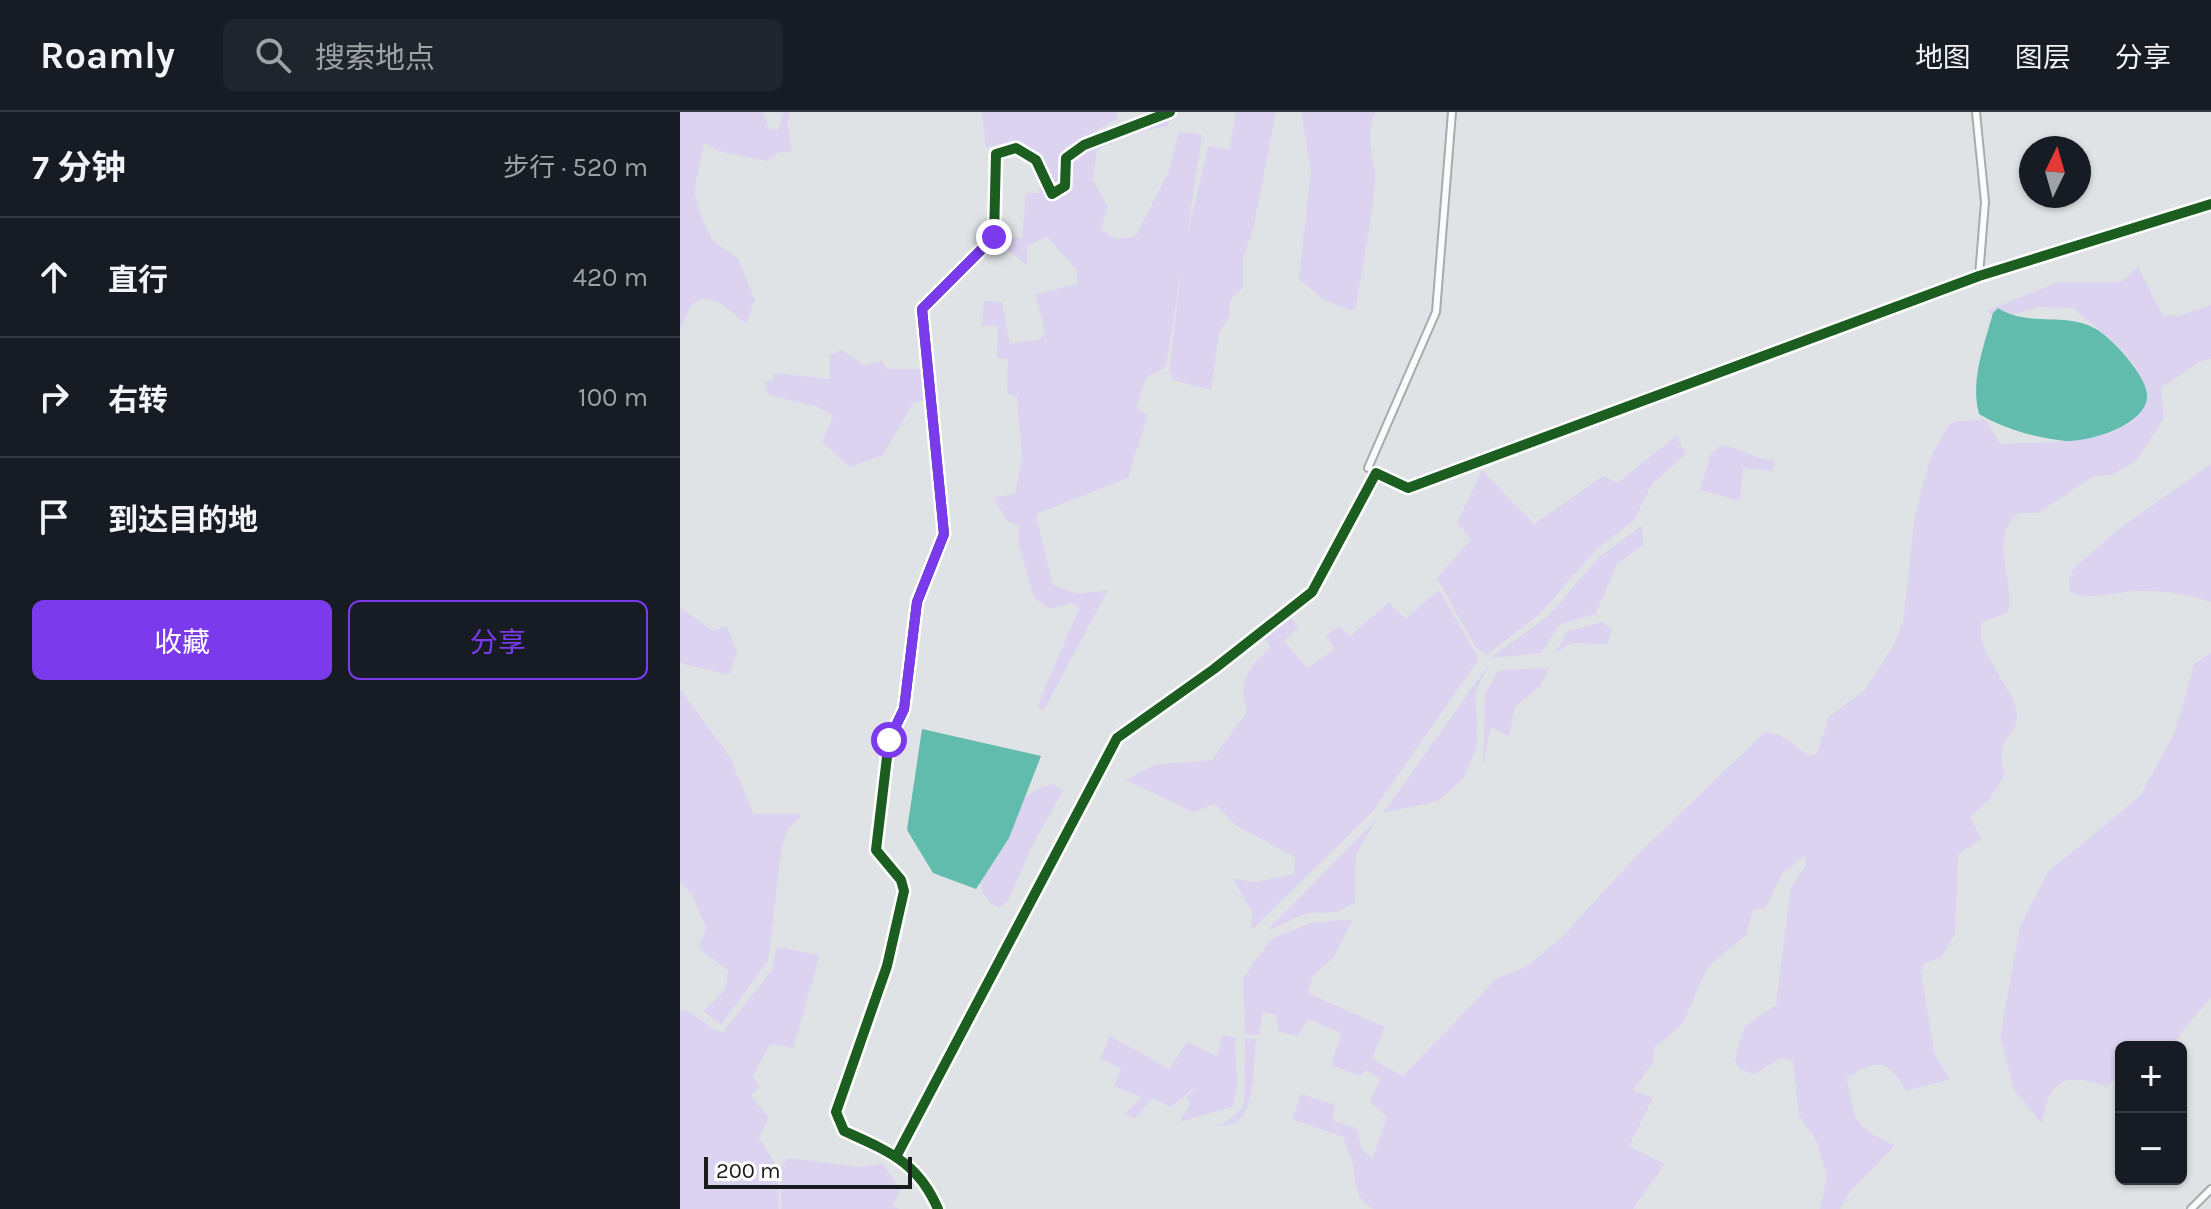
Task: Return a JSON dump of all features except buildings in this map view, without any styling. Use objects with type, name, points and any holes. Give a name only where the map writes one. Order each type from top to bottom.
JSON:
[{"type":"street","points":[[938,1209],[928,1184],[897,1155],[844,1131],[836,1112],[887,966],[904,891],[901,880],[876,850],[879,819],[889,740],[904,709],[917,602],[944,534],[922,309],[994,237],[996,154],[1016,148],[1036,160],[1052,194],[1065,186],[1066,158],[1084,145],[1170,112]]},
{"type":"street","points":[[1368,468],[1436,312],[1452,112]]},
{"type":"street","points":[[1976,112],[1985,202],[1979,276]]},
{"type":"street","points":[[897,1155],[1117,738],[1214,669],[1312,592],[1376,473],[1408,488],[1979,276],[2211,204]]},
{"type":"street","points":[[2191,1209],[2211,1189]]},
{"type":"shaded area","points":[[680,112],[763,112],[770,130],[778,129],[784,112],[790,112],[787,122],[792,151],[777,153],[767,161],[719,151],[704,143],[694,192],[703,221],[714,242],[738,258],[755,300],[746,324],[719,302],[701,298],[690,307],[680,331]]},
{"type":"shaded area","points":[[982,112],[1116,112],[1118,118],[1064,149],[1058,188],[1045,164],[1031,148],[1013,143],[986,148]]},
{"type":"shaded area","points":[[1173,112],[1168,126],[1129,134],[1097,150],[1093,180],[1108,207],[1101,229],[1116,239],[1135,237],[1169,171],[1179,132],[1202,135],[1187,236],[1208,146],[1229,150],[1236,112],[1276,112],[1253,230],[1243,259],[1243,287],[1229,302],[1230,315],[1219,333],[1211,390],[1173,380],[1169,371],[1182,265],[1166,367],[1146,378],[1136,408],[1148,415],[1128,478],[1036,514],[1053,585],[1077,594],[1108,590],[1044,710],[1037,707],[1079,608],[1070,603],[1050,609],[1034,598],[1019,546],[1019,526],[1007,521],[993,497],[1015,494],[1022,457],[1017,396],[1007,394],[1008,359],[997,358],[998,326],[982,326],[984,301],[1002,302],[1010,344],[1041,339],[1045,330],[1035,294],[1078,284],[1076,269],[1047,237],[1027,246],[1027,266],[993,237],[1022,238],[1026,193],[1039,193],[1041,178],[1028,162],[1029,152],[1051,191],[1059,194],[1067,187],[1070,151],[1116,125]]},
{"type":"shaded area","points":[[1301,112],[1376,112],[1370,131],[1375,177],[1372,212],[1356,307],[1351,311],[1323,299],[1299,279],[1311,172]]},
{"type":"shaded area","points":[[2138,267],[2163,315],[2178,316],[2211,305],[2211,359],[2199,362],[2161,388],[2164,418],[2137,460],[2112,475],[2094,476],[2038,513],[2018,513],[2009,523],[2004,548],[2008,613],[1983,621],[1981,630],[1986,650],[2015,705],[2016,723],[2002,750],[2005,774],[1990,799],[1970,817],[1982,839],[1958,854],[1955,934],[1941,958],[1924,963],[1921,972],[1935,1055],[1950,1079],[1906,1091],[1894,1073],[1881,1065],[1867,1067],[1847,1078],[1854,1113],[1863,1127],[1895,1145],[1849,1193],[1840,1209],[1820,1209],[1827,1175],[1815,1138],[1799,1116],[1793,1060],[1780,1058],[1755,1074],[1739,1069],[1735,1060],[1744,1027],[1776,1005],[1791,887],[1807,863],[1804,856],[1783,873],[1765,908],[1753,910],[1746,935],[1708,967],[1682,1025],[1655,1047],[1652,1064],[1633,1090],[1653,1098],[1629,1146],[1665,1164],[1633,1209],[1373,1209],[1363,1202],[1343,1137],[1292,1119],[1301,1094],[1335,1105],[1332,1120],[1358,1129],[1361,1147],[1372,1159],[1387,1117],[1370,1102],[1380,1079],[1365,1070],[1361,1076],[1331,1065],[1341,1033],[1308,1019],[1298,1036],[1279,1032],[1276,1015],[1263,1012],[1259,1035],[1245,1034],[1243,978],[1271,939],[1311,923],[1353,919],[1334,957],[1314,975],[1307,993],[1385,1027],[1372,1059],[1403,1076],[1496,979],[1527,966],[1560,939],[1636,856],[1765,732],[1780,735],[1809,756],[1817,753],[1829,716],[1865,690],[1894,644],[1903,622],[1915,517],[1930,458],[1948,426],[1956,421],[1986,420],[2000,444],[2036,443],[2106,433],[2125,425],[2139,413],[2144,393],[2136,367],[2120,348],[2073,308],[2038,307],[1997,320],[1987,311],[2058,282],[2121,282]]},
{"type":"shaded area","points":[[1998,308],[2024,317],[2078,322],[2102,333],[2137,371],[2146,389],[2144,407],[2137,416],[2115,430],[2076,441],[2021,432],[1979,414],[1976,389],[1979,363],[1993,313]]},
{"type":"shaded area","points":[[842,350],[863,365],[881,361],[887,369],[926,369],[928,400],[914,402],[883,455],[850,467],[822,442],[833,416],[816,406],[768,395],[764,381],[772,382],[775,373],[830,379],[830,355]]},
{"type":"shaded area","points":[[1676,436],[1686,454],[1652,484],[1634,520],[1594,552],[1539,615],[1486,655],[1476,648],[1437,578],[1471,539],[1457,523],[1482,470],[1534,524],[1603,476],[1617,483]]},
{"type":"shaded area","points":[[1722,445],[1774,460],[1773,471],[1743,468],[1740,501],[1700,490],[1711,453]]},
{"type":"shaded area","points":[[2211,464],[2211,602],[2159,592],[2132,591],[2086,596],[2070,591],[2069,579],[2073,569],[2116,531]]},
{"type":"shaded area","points":[[1642,525],[1643,545],[1617,564],[1596,614],[1560,624],[1541,653],[1490,658],[1549,615],[1599,557]]},
{"type":"shaded area","points":[[1439,590],[1479,659],[1373,811],[1251,931],[1252,912],[1233,879],[1255,882],[1294,874],[1295,857],[1235,825],[1215,804],[1193,812],[1126,780],[1154,765],[1212,760],[1247,711],[1243,691],[1247,675],[1271,647],[1259,631],[1284,610],[1299,627],[1284,641],[1307,668],[1335,649],[1325,636],[1339,626],[1350,636],[1389,602],[1405,619]]},
{"type":"shaded area","points":[[680,607],[713,631],[727,626],[737,653],[729,675],[680,663]]},
{"type":"shaded area","points":[[1602,622],[1612,628],[1608,644],[1572,643],[1555,653],[1568,631]]},
{"type":"shaded area","points":[[2211,653],[2211,997],[2175,1041],[2115,1041],[2115,1079],[2107,1087],[2080,1080],[2061,1083],[2049,1097],[2042,1124],[2014,1090],[2000,1037],[2020,926],[2048,872],[2140,796],[2175,732],[2194,664]]},
{"type":"shaded area","points":[[1489,664],[1476,691],[1477,746],[1464,778],[1438,801],[1383,813]]},
{"type":"shaded area","points":[[1549,668],[1541,685],[1515,707],[1509,737],[1491,727],[1483,765],[1485,694],[1498,670],[1501,673],[1500,670]]},
{"type":"shaded area","points":[[680,689],[730,757],[754,814],[803,814],[787,831],[782,846],[768,961],[721,1025],[704,1011],[726,988],[728,970],[698,948],[706,928],[692,895],[680,882]]},
{"type":"shaded area","points":[[922,729],[1041,756],[1009,838],[976,889],[933,873],[907,830]]},
{"type":"shaded area","points":[[1053,784],[1063,791],[1034,842],[1008,901],[999,908],[985,897],[977,869],[1016,806],[1039,788]]},
{"type":"shaded area","points":[[1376,820],[1356,855],[1355,903],[1337,912],[1307,913],[1266,931]]},
{"type":"shaded area","points":[[777,947],[820,955],[793,1048],[770,1044],[753,1076],[759,1088],[751,1095],[769,1118],[759,1138],[777,1166],[779,1209],[680,1209],[680,1009],[723,1032],[772,970]]},
{"type":"shaded area","points":[[1222,1035],[1235,1037],[1237,1087],[1232,1107],[1179,1122],[1190,1104],[1187,1097],[1196,1086],[1171,1107],[1152,1098],[1135,1119],[1125,1114],[1141,1097],[1114,1086],[1121,1068],[1100,1059],[1110,1036],[1169,1069],[1187,1042],[1217,1056]]},
{"type":"shaded area","points":[[1245,1038],[1256,1039],[1251,1096],[1240,1119],[1230,1125],[1216,1125],[1223,1124],[1244,1107]]},
{"type":"shaded area","points":[[788,1158],[862,1167],[883,1164],[900,1190],[893,1205],[899,1209],[781,1209],[781,1166]]},
{"type":"cycle path","points":[[938,1209],[911,1169],[888,1152],[844,1131],[836,1112],[887,966],[904,891],[901,880],[876,850],[889,740],[904,709],[917,602],[944,534],[922,309],[994,237],[996,154],[1016,148],[1036,160],[1052,194],[1065,186],[1066,158],[1084,145],[1170,112]]},
{"type":"cycle path","points":[[897,1155],[1117,738],[1214,669],[1312,592],[1376,473],[1408,488],[1979,276],[2211,204]]},
{"type":"route","points":[[889,740],[904,709],[917,602],[944,534],[922,309],[994,237]]}]
